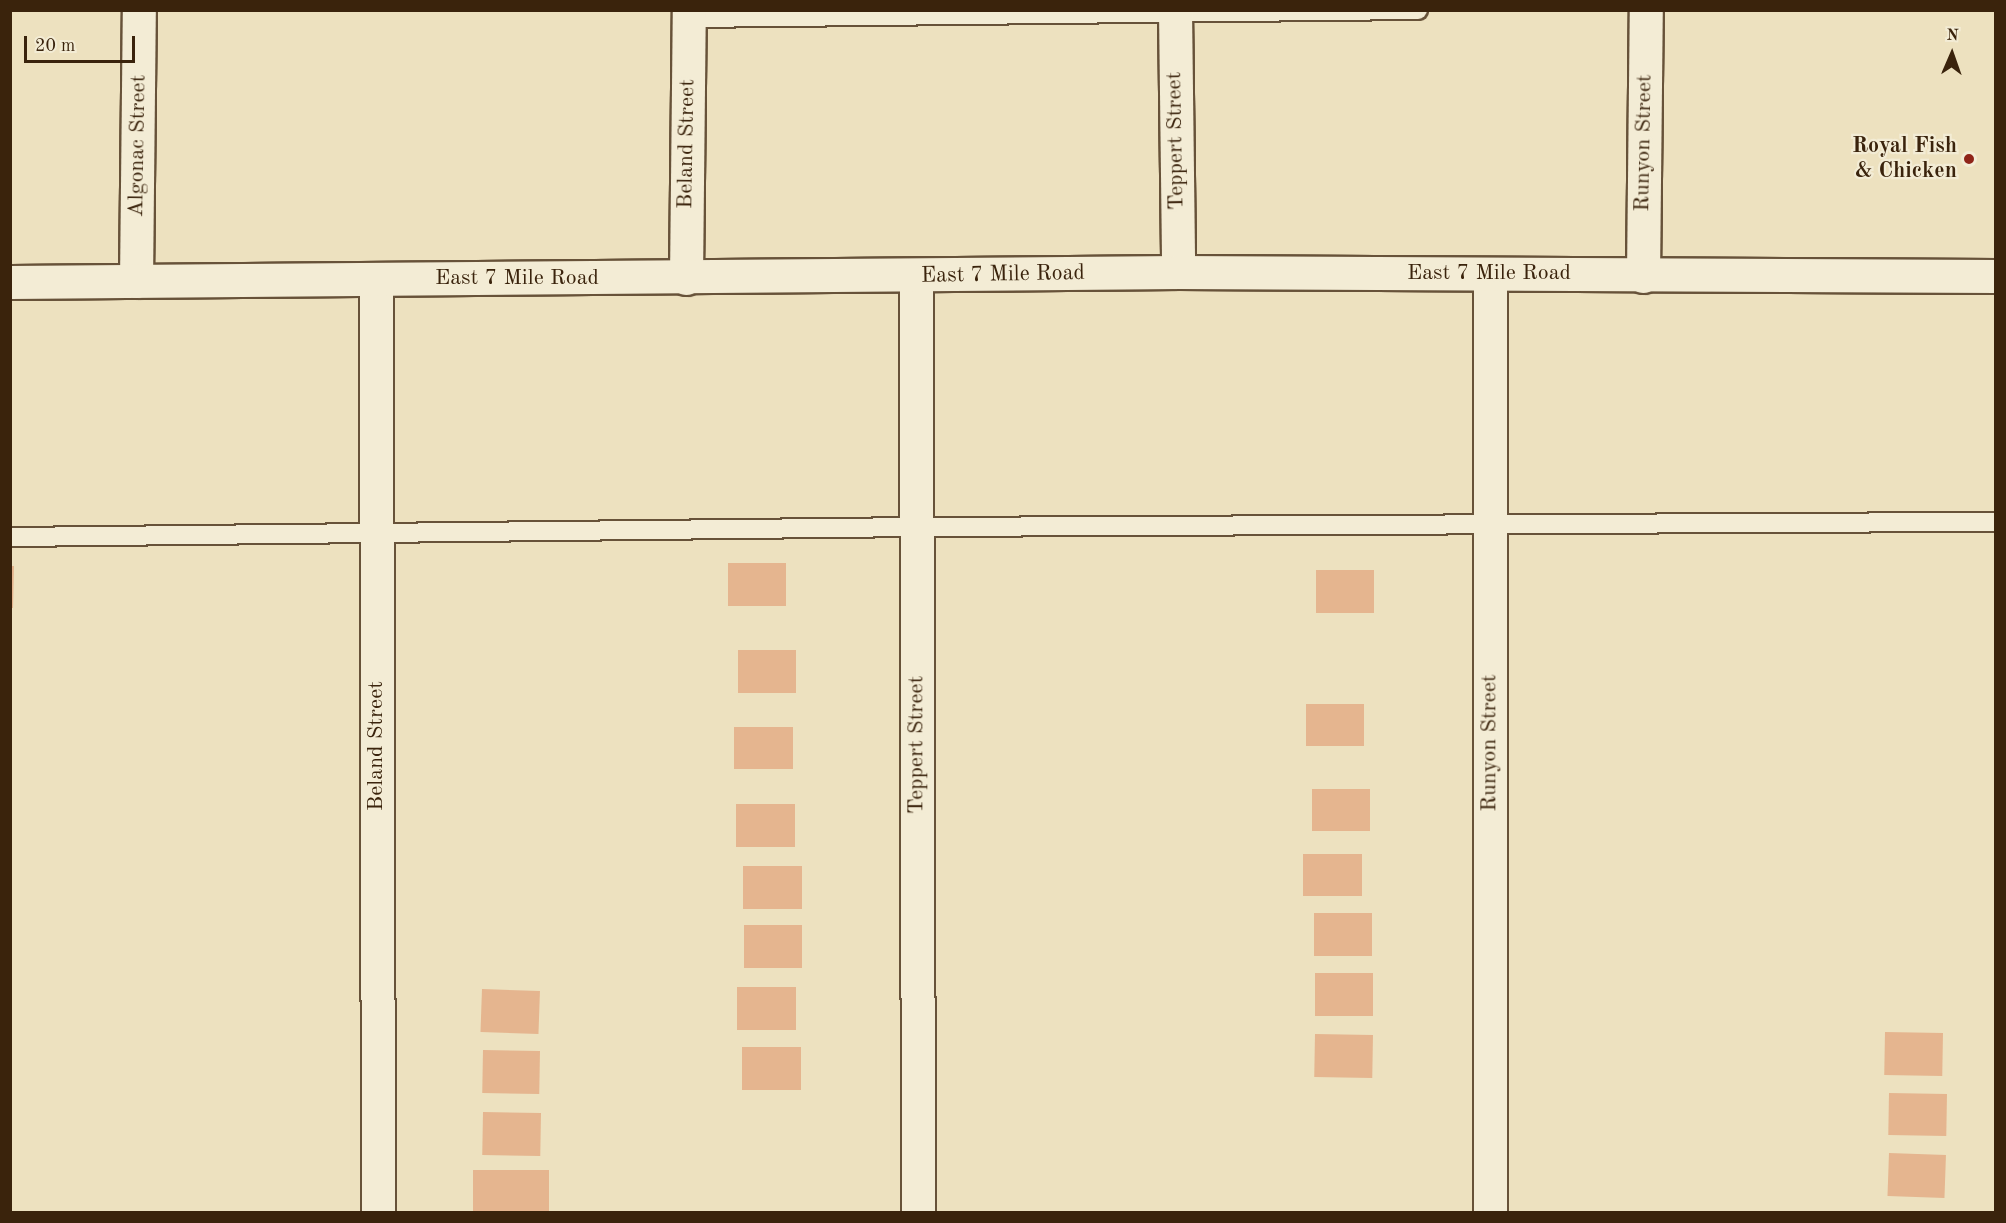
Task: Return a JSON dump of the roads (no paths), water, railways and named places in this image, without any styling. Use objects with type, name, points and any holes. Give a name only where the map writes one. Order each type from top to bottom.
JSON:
[{"type":"street","name":"Algonac Street","points":[[136,281],[139,10]]},
{"type":"street","name":"Runyon Street","points":[[1643,276],[1646,10]]},
{"type":"street","name":"Teppert Street","points":[[1175,11],[1178,272]]},
{"type":"street","name":"Beland Street","points":[[686,278],[689,14]]},
{"type":"street","name":"East 7 Mile Road","points":[[10,282],[916,277],[1178,272],[1995,276]]},
{"type":"street","name":"Runyon Street","points":[[1490,274],[1490,1212]]},
{"type":"street","name":"Teppert Street","points":[[916,277],[918,1212]]},
{"type":"street","name":"Beland Street","points":[[376,280],[378,1212]]},
{"type":"lane","points":[[689,14],[1418,10]]},
{"type":"lane","points":[[10,537],[376,531],[917,527],[1490,527],[1995,522]]},
{"type":"place","name":"Royal Fish & Chicken","points":[[1969,159]]}]
